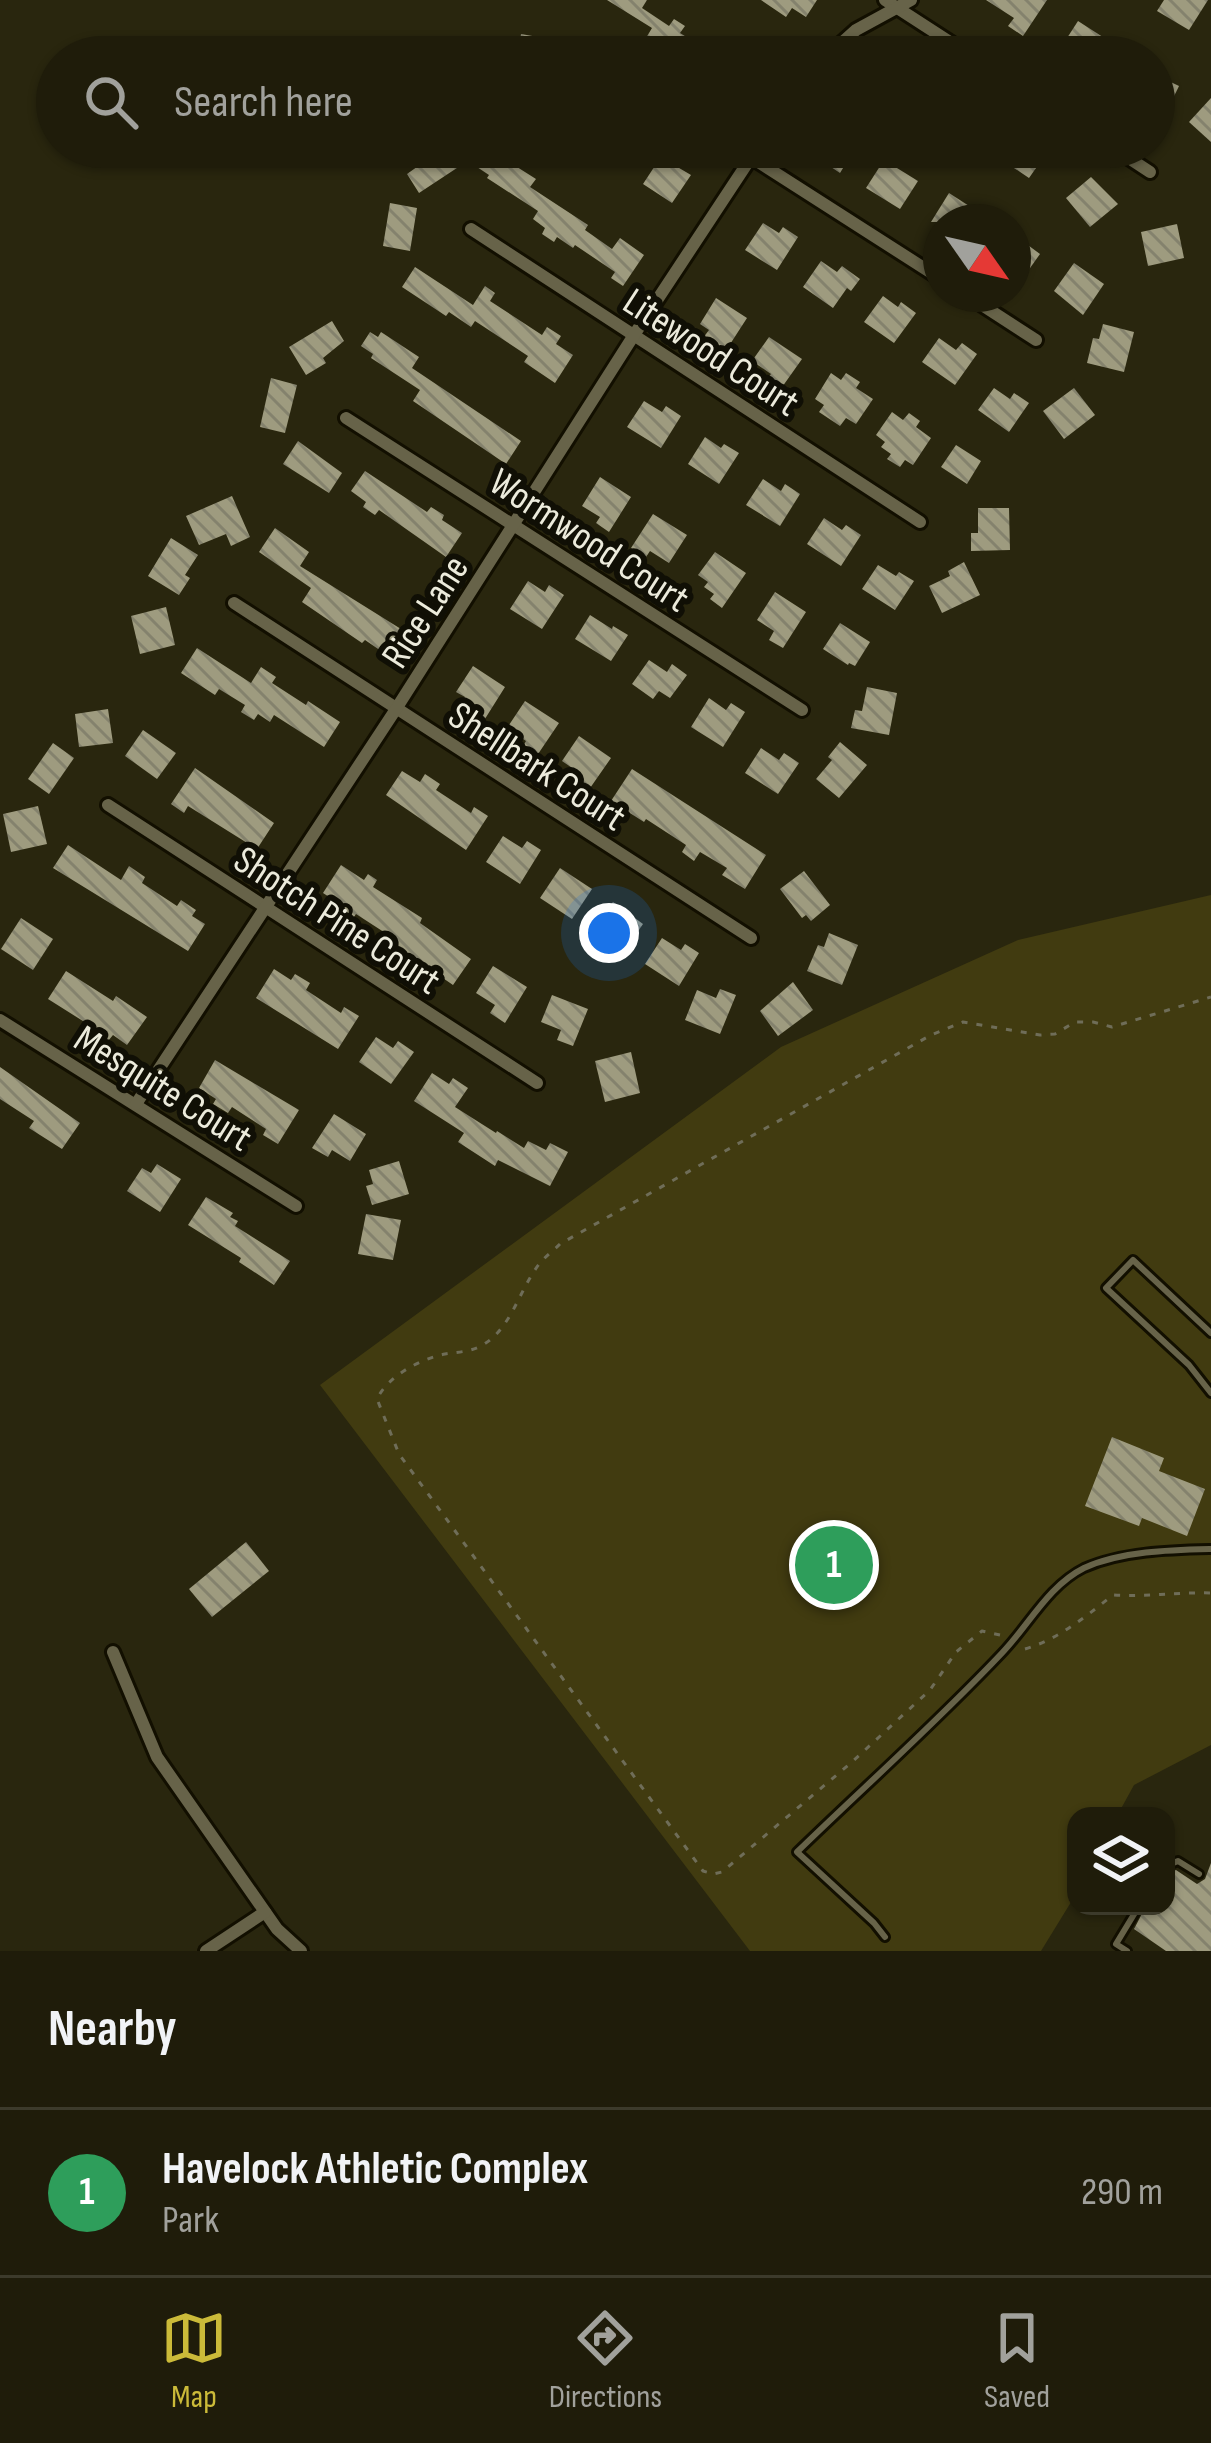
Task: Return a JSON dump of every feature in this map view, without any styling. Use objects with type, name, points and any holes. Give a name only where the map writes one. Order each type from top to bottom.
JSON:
[{"type":"street","points":[[849,36],[891,4],[911,0]]},
{"type":"street","points":[[891,4],[941,36]]},
{"type":"street","name":"Rice Lane","points":[[136,1104],[744,168]]},
{"type":"street","points":[[778,168],[923,267]]},
{"type":"street","points":[[1144,168],[1150,172]]},
{"type":"street","name":"Litewood Court","points":[[470,230],[920,522]]},
{"type":"street","points":[[993,312],[1036,340]]},
{"type":"street","name":"Wormwood Court","points":[[346,418],[802,710]]},
{"type":"street","name":"Shellbark Court","points":[[234,603],[751,938]]},
{"type":"street","name":"Shotch Pine Court","points":[[108,805],[537,1083]]},
{"type":"street","name":"Mesquite Court","points":[[0,1019],[296,1206]]},
{"type":"street","points":[[113,1652],[157,1757],[265,1912],[301,1951]]},
{"type":"street","points":[[206,1951],[265,1912]]},
{"type":"lane","points":[[1211,1333],[1133,1260],[1106,1288],[1189,1365],[1211,1393]]},
{"type":"lane","points":[[885,1936],[797,1852],[1004,1652],[1066,1579],[1115,1559],[1211,1549]]},
{"type":"lane","points":[[1175,1862],[1198,1874]]},
{"type":"lane","points":[[1127,1951],[1116,1944],[1134,1915]]},
{"type":"path","points":[[1000,1635],[982,1631],[956,1652],[930,1690],[852,1762],[722,1872],[703,1871],[399,1454],[377,1399],[392,1378],[440,1355],[485,1344],[520,1300],[538,1265],[560,1244],[931,1034],[962,1022],[1040,1035],[1055,1034],[1075,1022],[1112,1027],[1211,997]]},
{"type":"path","points":[[1025,1649],[1075,1625],[1113,1595],[1211,1593]]},
{"type":"shaded area","points":[[1211,895],[1211,1745],[1134,1785],[1122,1807],[1067,1807],[1067,1909],[1041,1951],[750,1951],[320,1385],[781,1047],[1018,940]]},
{"type":"building","points":[[607,0],[647,0],[642,8],[669,26],[674,19],[685,26],[680,33],[685,36],[647,36],[652,28]]},
{"type":"building","points":[[761,0],[817,0],[806,17],[792,8],[786,17]]},
{"type":"building","points":[[986,0],[1047,0],[1023,36],[1008,26],[1014,18]]},
{"type":"building","points":[[1164,0],[1208,0],[1189,30],[1157,11]]},
{"type":"building","points":[[1078,21],[1101,36],[1068,36]]},
{"type":"building","points":[[1211,98],[1211,142],[1189,122]]},
{"type":"building","points":[[415,168],[457,168],[419,193],[407,174]]},
{"type":"building","points":[[478,168],[519,168],[536,179],[530,187],[588,225],[585,230],[612,249],[620,238],[644,255],[623,286],[611,278],[615,272],[575,245],[557,237],[554,242],[542,234],[545,228],[533,219],[538,211],[487,178]]},
{"type":"building","points":[[654,168],[679,168],[691,175],[672,203],[643,184]]},
{"type":"building","points":[[879,168],[897,168],[918,181],[900,209],[866,188]]},
{"type":"building","points":[[1014,168],[1036,168],[1029,178]]},
{"type":"building","points":[[1091,177],[1118,204],[1090,227],[1066,198]]},
{"type":"building","points":[[949,193],[966,204],[942,204]]},
{"type":"building","points":[[390,203],[417,208],[410,251],[383,246]]},
{"type":"building","points":[[763,223],[779,233],[783,227],[798,237],[777,270],[745,250]]},
{"type":"building","points":[[1177,224],[1184,258],[1148,266],[1141,232]]},
{"type":"building","points":[[821,261],[837,272],[842,266],[860,279],[833,308],[803,287]]},
{"type":"building","points":[[1074,263],[1104,284],[1083,315],[1054,291]]},
{"type":"building","points":[[415,267],[473,305],[485,286],[495,293],[490,301],[542,335],[547,327],[561,336],[556,344],[573,355],[555,383],[524,362],[528,356],[475,321],[471,327],[449,312],[446,316],[402,287]]},
{"type":"building","points":[[883,296],[916,313],[894,343],[864,322]]},
{"type":"building","points":[[716,298],[747,318],[725,352],[703,338],[709,330],[700,324]]},
{"type":"building","points":[[332,321],[344,341],[323,358],[326,363],[306,375],[289,347]]},
{"type":"building","points":[[1103,324],[1134,332],[1124,372],[1087,363],[1093,338],[1099,339]]},
{"type":"building","points":[[370,332],[378,337],[381,332],[419,357],[412,368],[521,441],[506,464],[413,401],[420,390],[371,358],[373,354],[361,346]]},
{"type":"building","points":[[769,337],[802,359],[780,390],[766,380],[771,374],[752,361]]},
{"type":"building","points":[[939,338],[956,350],[962,343],[977,354],[955,385],[922,362]]},
{"type":"building","points":[[831,373],[841,380],[846,373],[860,382],[856,388],[873,399],[856,424],[846,418],[840,426],[819,412],[824,405],[815,399]]},
{"type":"building","points":[[271,378],[297,385],[285,433],[260,427]]},
{"type":"building","points":[[994,388],[1010,399],[1014,393],[1029,403],[1009,432],[978,410]]},
{"type":"building","points":[[1074,388],[1095,415],[1064,439],[1043,411]]},
{"type":"building","points":[[644,401],[662,412],[666,406],[681,416],[661,448],[627,427]]},
{"type":"building","points":[[892,412],[903,420],[909,413],[920,421],[916,427],[931,438],[913,465],[905,460],[900,467],[887,459],[891,454],[876,435]]},
{"type":"building","points":[[705,437],[739,453],[719,484],[688,464]]},
{"type":"building","points":[[298,441],[342,473],[329,493],[283,464]]},
{"type":"building","points":[[956,445],[981,461],[967,484],[941,467]]},
{"type":"building","points":[[365,471],[427,512],[431,507],[444,515],[442,520],[462,533],[446,557],[379,510],[375,515],[363,507],[366,502],[351,491]]},
{"type":"building","points":[[600,477],[631,497],[609,532],[596,523],[600,517],[582,506]]},
{"type":"building","points":[[763,479],[781,491],[785,484],[800,494],[780,526],[746,505]]},
{"type":"building","points":[[232,496],[250,537],[231,546],[226,534],[199,545],[186,516]]},
{"type":"building","points":[[978,508],[1009,508],[1010,550],[971,551],[971,533],[978,533]]},
{"type":"building","points":[[653,514],[687,535],[669,563],[650,551],[646,557],[631,548]]},
{"type":"building","points":[[824,518],[861,535],[841,566],[807,544]]},
{"type":"building","points":[[275,528],[309,552],[300,566],[401,629],[384,653],[302,602],[311,588],[259,552]]},
{"type":"building","points":[[171,538],[198,555],[179,595],[148,576]]},
{"type":"building","points":[[715,552],[746,573],[722,608],[710,599],[714,594],[704,587],[708,582],[698,575]]},
{"type":"building","points":[[964,562],[980,595],[942,613],[929,586],[950,576],[948,571]]},
{"type":"building","points":[[878,565],[914,581],[895,610],[862,589]]},
{"type":"building","points":[[528,581],[545,592],[549,585],[564,595],[542,629],[510,609]]},
{"type":"building","points":[[775,592],[806,612],[783,648],[769,640],[774,631],[757,620]]},
{"type":"building","points":[[166,607],[175,645],[140,654],[131,616]]},
{"type":"building","points":[[590,615],[628,635],[611,661],[575,639]]},
{"type":"building","points":[[840,623],[870,642],[855,666],[823,649]]},
{"type":"building","points":[[197,648],[251,683],[261,667],[276,677],[272,683],[340,722],[324,747],[274,715],[270,722],[258,714],[254,720],[241,712],[245,705],[219,689],[215,695],[181,673]]},
{"type":"building","points":[[649,660],[667,672],[672,664],[687,675],[670,698],[659,691],[653,699],[632,684]]},
{"type":"building","points":[[473,666],[505,687],[483,722],[469,713],[472,708],[456,692]]},
{"type":"building","points":[[867,687],[897,693],[889,735],[851,728],[855,710],[862,711]]},
{"type":"building","points":[[709,698],[726,710],[731,703],[745,712],[723,747],[691,727]]},
{"type":"building","points":[[525,701],[559,723],[536,757],[522,748],[526,741],[507,728]]},
{"type":"building","points":[[108,709],[113,743],[79,747],[75,714]]},
{"type":"building","points":[[143,730],[176,753],[157,779],[125,756]]},
{"type":"building","points":[[579,736],[611,758],[588,791],[572,780],[578,772],[562,761]]},
{"type":"building","points":[[840,742],[867,765],[839,798],[816,779]]},
{"type":"building","points":[[53,743],[74,758],[49,794],[28,779]]},
{"type":"building","points":[[761,748],[779,760],[784,753],[799,763],[778,794],[745,773]]},
{"type":"building","points":[[195,768],[274,823],[257,849],[188,806],[184,813],[171,804]]},
{"type":"building","points":[[632,769],[766,855],[745,889],[722,875],[727,868],[700,852],[694,861],[682,852],[686,845],[611,801]]},
{"type":"building","points":[[402,771],[420,782],[425,774],[440,784],[436,790],[471,813],[474,807],[488,816],[466,850],[386,795]]},
{"type":"building","points":[[38,806],[47,844],[11,852],[3,814]]},
{"type":"building","points":[[503,836],[522,848],[527,841],[541,850],[520,884],[486,862]]},
{"type":"building","points":[[68,845],[121,880],[129,866],[145,877],[142,883],[177,906],[181,900],[196,910],[192,916],[205,924],[188,951],[53,868]]},
{"type":"building","points":[[341,865],[364,880],[368,874],[377,880],[373,887],[422,918],[420,923],[471,959],[453,985],[385,943],[390,936],[356,914],[352,920],[336,910],[340,904],[323,893]]},
{"type":"building","points":[[560,868],[592,889],[572,919],[540,898]]},
{"type":"building","points":[[804,871],[830,905],[811,921],[806,915],[802,918],[780,889]]},
{"type":"building","points":[[613,902],[643,924],[623,953],[592,931]]},
{"type":"building","points":[[21,918],[53,939],[33,970],[1,949]]},
{"type":"building","points":[[829,933],[858,945],[842,985],[807,971]]},
{"type":"building","points":[[662,938],[681,950],[685,944],[699,953],[679,986],[645,964]]},
{"type":"building","points":[[493,966],[527,987],[505,1023],[490,1013],[495,1005],[476,993]]},
{"type":"building","points":[[274,969],[291,980],[295,974],[310,983],[306,990],[341,1013],[344,1007],[359,1016],[338,1049],[256,998]]},
{"type":"building","points":[[66,971],[147,1017],[127,1045],[113,1035],[108,1041],[48,999]]},
{"type":"building","points":[[793,982],[813,1010],[778,1036],[760,1011]]},
{"type":"building","points":[[720,989],[736,995],[720,1034],[685,1020],[697,990],[716,998]]},
{"type":"building","points":[[552,995],[588,1009],[573,1046],[557,1040],[561,1030],[541,1022]]},
{"type":"building","points":[[376,1037],[393,1048],[398,1041],[414,1052],[391,1084],[359,1062]]},
{"type":"building","points":[[631,1052],[640,1093],[605,1102],[595,1061]]},
{"type":"building","points":[[215,1060],[299,1110],[278,1144],[263,1135],[266,1129],[232,1107],[228,1113],[213,1104],[216,1099],[199,1088]]},
{"type":"building","points":[[0,1067],[80,1123],[62,1149],[29,1128],[34,1121],[0,1099]]},
{"type":"building","points":[[432,1073],[449,1084],[453,1078],[468,1088],[455,1107],[496,1133],[524,1148],[528,1141],[546,1150],[550,1143],[568,1152],[550,1186],[498,1160],[495,1166],[458,1142],[464,1133],[414,1101]]},
{"type":"building","points":[[334,1114],[366,1134],[350,1161],[332,1150],[328,1157],[312,1148]]},
{"type":"building","points":[[399,1161],[409,1194],[372,1205],[366,1186],[373,1184],[369,1170]]},
{"type":"building","points":[[157,1164],[181,1179],[160,1212],[127,1191],[142,1168],[151,1173]]},
{"type":"building","points":[[206,1197],[233,1213],[230,1217],[238,1221],[235,1226],[290,1261],[274,1285],[188,1225]]},
{"type":"building","points":[[366,1214],[401,1220],[393,1260],[358,1254]]},
{"type":"building","points":[[1112,1437],[1164,1458],[1159,1471],[1205,1489],[1187,1536],[1142,1518],[1139,1526],[1085,1506]]},
{"type":"building","points":[[246,1542],[269,1571],[212,1617],[189,1589]]},
{"type":"building","points":[[1211,1863],[1211,1951],[1166,1951],[1134,1929],[1141,1915],[1175,1915],[1175,1870],[1197,1884],[1205,1879]]},
{"type":"place","name":"Havelock Athletic Complex","points":[[834,1565]]}]
